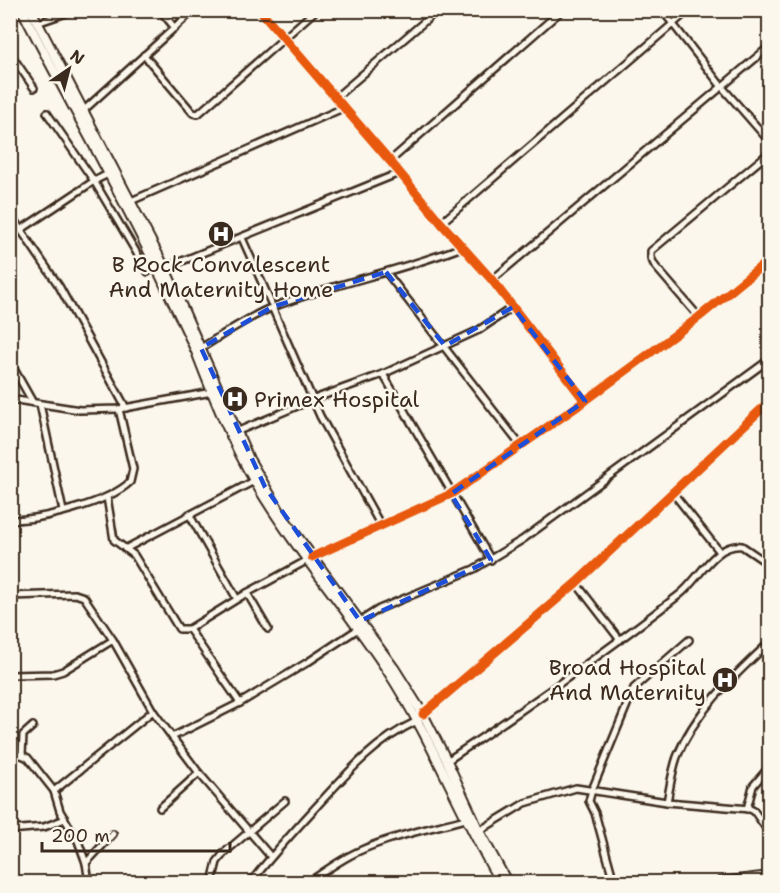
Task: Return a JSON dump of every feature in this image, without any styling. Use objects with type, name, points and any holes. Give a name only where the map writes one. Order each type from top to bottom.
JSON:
[{"type":"main road","points":[[22,10],[110,173],[162,279],[232,438],[254,481],[359,625],[388,672],[420,717],[447,761],[478,831],[507,882]]},
{"type":"main road","points":[[31,10],[165,268],[236,432],[271,504]]},
{"type":"main road","points":[[420,717],[465,819],[500,882]]},
{"type":"main road","points":[[720,882],[770,876]]},
{"type":"street","points":[[38,23],[75,10]]},
{"type":"street","points":[[160,10],[175,28]]},
{"type":"street","points":[[83,111],[194,10]]},
{"type":"street","points":[[260,10],[390,160],[441,224],[492,280],[585,401]]},
{"type":"street","points":[[144,54],[193,113],[198,114],[316,10]]},
{"type":"street","points":[[335,98],[438,10]]},
{"type":"street","points":[[390,160],[562,10]]},
{"type":"street","points":[[663,10],[722,87],[770,142]]},
{"type":"street","points":[[441,224],[688,10]]},
{"type":"street","points":[[492,280],[770,46]]},
{"type":"street","points":[[10,52],[34,88]]},
{"type":"street","points":[[131,201],[344,108]]},
{"type":"street","points":[[47,113],[94,181],[148,272]]},
{"type":"street","points":[[699,317],[654,266],[651,251],[770,152]]},
{"type":"street","points":[[22,229],[94,181],[110,173]]},
{"type":"street","points":[[165,268],[399,173]]},
{"type":"street","points":[[10,214],[59,286],[123,409],[133,473],[127,485],[107,496],[63,511],[27,519],[10,520]]},
{"type":"street","points":[[242,238],[320,416],[381,526]]},
{"type":"street","points":[[201,348],[271,305],[424,262],[462,247]]},
{"type":"street","points":[[107,496],[113,537],[136,558],[176,627],[189,629],[246,593],[309,559],[452,494],[585,401],[699,317],[770,260]]},
{"type":"street","points":[[386,272],[521,446]]},
{"type":"street","points":[[236,432],[314,399],[382,374],[445,346],[479,330],[513,307]]},
{"type":"street","points":[[172,737],[240,703],[308,662],[379,609],[491,560],[531,534],[770,359]]},
{"type":"street","points":[[10,362],[32,401]]},
{"type":"street","points":[[382,374],[491,560]]},
{"type":"street","points":[[10,399],[80,410],[123,409],[212,392]]},
{"type":"street","points":[[251,882],[270,857],[368,753],[420,717],[576,583],[770,401]]},
{"type":"street","points":[[40,404],[63,511]]},
{"type":"street","points":[[125,549],[254,481]]},
{"type":"street","points":[[673,493],[720,552]]},
{"type":"street","points":[[189,514],[237,599]]},
{"type":"street","points":[[447,761],[540,699],[684,592],[720,552],[739,545],[770,566]]},
{"type":"street","points":[[576,583],[620,640]]},
{"type":"street","points":[[246,593],[268,628]]},
{"type":"street","points":[[10,596],[80,594],[113,640],[153,711],[199,773],[270,857]]},
{"type":"street","points":[[189,629],[240,703]]},
{"type":"street","points":[[10,675],[53,674],[63,671],[113,640]]},
{"type":"street","points":[[614,882],[595,813],[589,801],[592,790],[634,688],[689,640]]},
{"type":"street","points":[[667,802],[676,760],[692,729],[740,670],[770,642]]},
{"type":"street","points":[[54,791],[153,711]]},
{"type":"street","points":[[22,755],[24,735],[33,726]]},
{"type":"street","points":[[10,755],[22,755],[28,758],[54,791],[65,819],[78,841],[86,863],[89,882]]},
{"type":"street","points":[[747,809],[753,786],[770,766]]},
{"type":"street","points":[[160,808],[199,773]]},
{"type":"street","points":[[478,831],[525,802],[576,788],[667,802],[747,809],[754,811],[770,834]]},
{"type":"street","points":[[212,882],[217,862],[285,801]]},
{"type":"street","points":[[10,830],[44,827],[65,819]]},
{"type":"street","points":[[309,882],[356,852],[382,842],[465,819]]},
{"type":"street","points":[[86,863],[113,834]]},
{"type":"highlighted area","points":[[386,272],[445,346],[513,307],[585,401],[451,494],[491,560],[360,621],[265,487],[201,348],[272,307]]},
{"type":"cycle path","points":[[260,10],[492,280],[585,401]]},
{"type":"cycle path","points":[[312,557],[451,494],[585,401],[699,317],[770,259]]},
{"type":"cycle path","points":[[423,714],[576,583],[770,401]]},
{"type":"place","name":"B Rock Convalescent And Maternity Home","points":[[221,234]]},
{"type":"place","name":"Primex Hospital","points":[[235,399]]},
{"type":"place","name":"Broad Hospital And Maternity","points":[[725,680]]}]
